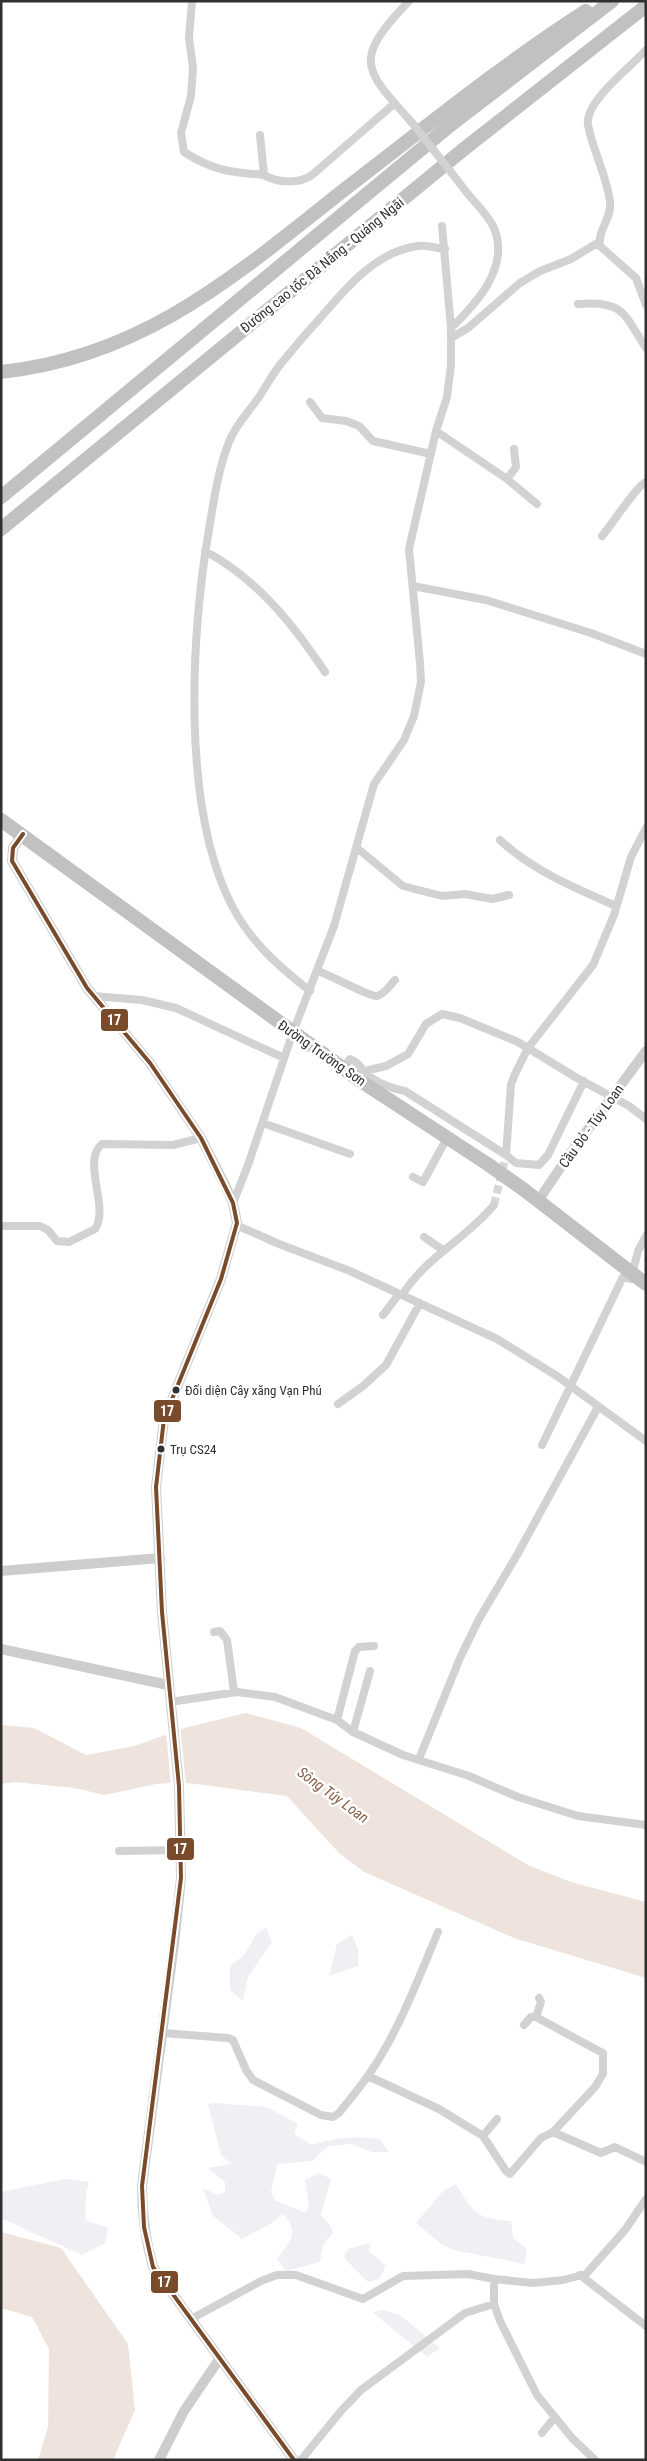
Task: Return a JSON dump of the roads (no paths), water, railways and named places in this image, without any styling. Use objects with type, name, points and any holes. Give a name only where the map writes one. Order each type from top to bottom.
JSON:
[{"type":"highway","points":[[1,372],[25,369],[115,344],[154,326],[198,302],[460,100],[602,1]]},
{"type":"highway","name":"Đường cao tốc Đà Nẵng - Quảng Ngãi","points":[[1,497],[448,128],[612,1]]},
{"type":"highway","name":"Đường cao tốc Đà Nẵng - Quảng Ngãi","points":[[1,529],[464,149],[575,59],[646,6]]},
{"type":"highway","name":"Đường Trường Sơn","points":[[1,820],[23,834],[343,1068],[523,1189],[646,1284]]},
{"type":"street","points":[[192,1],[189,38],[194,68],[191,96],[181,133],[184,152],[206,166],[264,175],[276,181],[307,179],[395,103]]},
{"type":"street","points":[[409,1],[378,35],[372,50],[370,63],[374,77],[494,228],[499,254],[489,282],[470,309],[451,328]]},
{"type":"street","points":[[452,338],[468,328],[520,283],[540,271],[571,260],[599,242],[611,205],[588,124],[589,117],[596,102],[646,50]]},
{"type":"street","points":[[260,135],[264,175]]},
{"type":"street","points":[[233,1203],[263,1123],[293,1032],[334,926],[374,784],[404,740],[414,716],[421,682],[409,549],[436,431],[447,397],[452,365],[452,338],[442,226]]},
{"type":"street","points":[[599,242],[605,252],[636,278],[646,305]]},
{"type":"street","points":[[310,991],[264,953],[243,925],[225,891],[210,842],[202,803],[195,734],[196,637],[205,551],[216,484],[229,442],[240,421],[260,397],[283,361],[355,279],[368,268],[408,248],[426,246],[445,249]]},
{"type":"street","points":[[578,304],[606,304],[620,310],[629,319],[646,348]]},
{"type":"street","points":[[310,402],[322,418],[346,421],[359,426],[373,441],[431,454]]},
{"type":"street","points":[[436,431],[507,479],[537,504]]},
{"type":"street","points":[[507,479],[516,467],[514,449]]},
{"type":"street","points":[[602,536],[620,515],[638,486],[646,482]]},
{"type":"street","points":[[205,551],[239,571],[266,596],[295,630],[325,672]]},
{"type":"street","points":[[413,586],[486,600],[592,633],[646,654]]},
{"type":"street","points":[[506,1155],[511,1084],[528,1048],[593,965],[616,906],[631,857],[646,828]]},
{"type":"street","points":[[23,834],[13,848],[12,861],[61,947],[93,996],[120,1025],[150,1063],[201,1138],[233,1203],[236,1225],[221,1279],[164,1418],[156,1487],[168,1685],[180,1786],[181,1850],[176,1936],[142,2186],[142,2221],[144,2239],[153,2267],[294,2460]]},
{"type":"street","points":[[500,840],[520,858],[536,868],[616,906]]},
{"type":"street","points":[[357,848],[403,886],[442,896],[465,894],[492,900],[509,895]]},
{"type":"street","points":[[318,971],[335,976],[370,995],[377,996],[384,992],[395,980]]},
{"type":"street","points":[[93,996],[142,1000],[176,1008],[284,1058]]},
{"type":"street","points":[[366,1074],[369,1070],[386,1066],[408,1054],[426,1024],[442,1014],[460,1018],[518,1042],[612,1098],[629,1106],[646,1119]]},
{"type":"street","name":"Cầu Đỏ - Túy Loan","points":[[538,1201],[568,1155],[646,1052]]},
{"type":"street","points":[[343,1068],[350,1059],[362,1065],[366,1074],[396,1090],[405,1091],[516,1163],[539,1164],[548,1155],[584,1081]]},
{"type":"street","points":[[263,1123],[350,1154]]},
{"type":"street","points":[[1,1226],[40,1226],[48,1230],[57,1241],[69,1242],[95,1229],[98,1225],[99,1206],[94,1156],[102,1144],[173,1145],[201,1138]]},
{"type":"street","points":[[413,1177],[423,1182],[447,1138]]},
{"type":"street","points":[[383,1315],[413,1279],[443,1250],[479,1222],[494,1205]]},
{"type":"street","points":[[236,1225],[279,1244],[350,1271],[497,1339],[572,1387],[646,1441]]},
{"type":"street","points":[[542,1445],[572,1387],[623,1277],[631,1279],[634,1275],[638,1251],[646,1236]]},
{"type":"street","points":[[424,1237],[443,1250]]},
{"type":"street","points":[[338,1404],[363,1386],[386,1365],[420,1302]]},
{"type":"street","points":[[419,1759],[460,1658],[479,1619],[517,1556],[598,1407]]},
{"type":"street","points":[[1,1571],[160,1558]]},
{"type":"street","points":[[214,1632],[220,1631],[227,1640],[234,1692]]},
{"type":"street","points":[[337,1720],[354,1651],[359,1647],[374,1646]]},
{"type":"street","points":[[1,1649],[168,1685]]},
{"type":"street","points":[[353,1732],[370,1671]]},
{"type":"street","points":[[171,1706],[234,1692],[275,1697],[337,1720],[353,1732],[403,1755],[469,1776],[518,1797],[578,1816],[646,1825]]},
{"type":"street","points":[[119,1851],[181,1850]]},
{"type":"street","points":[[163,2033],[233,2040],[246,2070],[253,2080],[321,2115],[334,2117],[368,2076],[399,2021],[438,1932]]},
{"type":"street","points":[[536,2017],[541,2002],[539,1998]]},
{"type":"street","points":[[368,2076],[439,2108],[483,2136],[506,2171],[510,2174],[514,2172],[541,2138],[554,2132],[595,2088],[603,2074],[603,2054],[536,2017],[531,2017],[524,2025]]},
{"type":"street","points":[[483,2136],[497,2119]]},
{"type":"street","points":[[554,2132],[601,2153],[615,2147],[646,2162]]},
{"type":"street","points":[[191,2319],[277,2275],[296,2275],[363,2299],[403,2276],[468,2274],[533,2283],[586,2274],[625,2230],[646,2199]]},
{"type":"street","points":[[580,2275],[646,2326]]},
{"type":"street","points":[[494,2279],[494,2304],[500,2321],[537,2395],[572,2438],[595,2460]]},
{"type":"street","points":[[301,2460],[341,2411],[361,2390],[465,2313],[494,2304]]},
{"type":"street","points":[[159,2460],[184,2411],[220,2358]]},
{"type":"street","points":[[542,2433],[555,2417]]},
{"type":"water","name":"Sông Túy Loan","points":[[246,1713],[301,1728],[528,1865],[571,1882],[646,1902],[646,1978],[514,1938],[364,1872],[339,1853],[287,1796],[180,1782],[156,1784],[105,1795],[74,1788],[15,1782],[1,1784],[1,1725],[34,1728],[86,1755],[134,1746],[188,1727]]},
{"type":"water","points":[[1,2232],[61,2248],[128,2344],[135,2410],[113,2460],[38,2460],[48,2427],[49,2349],[32,2317],[1,2308]]},
{"type":"tunnel","points":[[494,1205],[506,1155]]},
{"type":"place","name":"Đối diện Cây xăng Vạn Phú","points":[[176,1390]]},
{"type":"place","name":"Trụ CS24","points":[[161,1449]]}]
